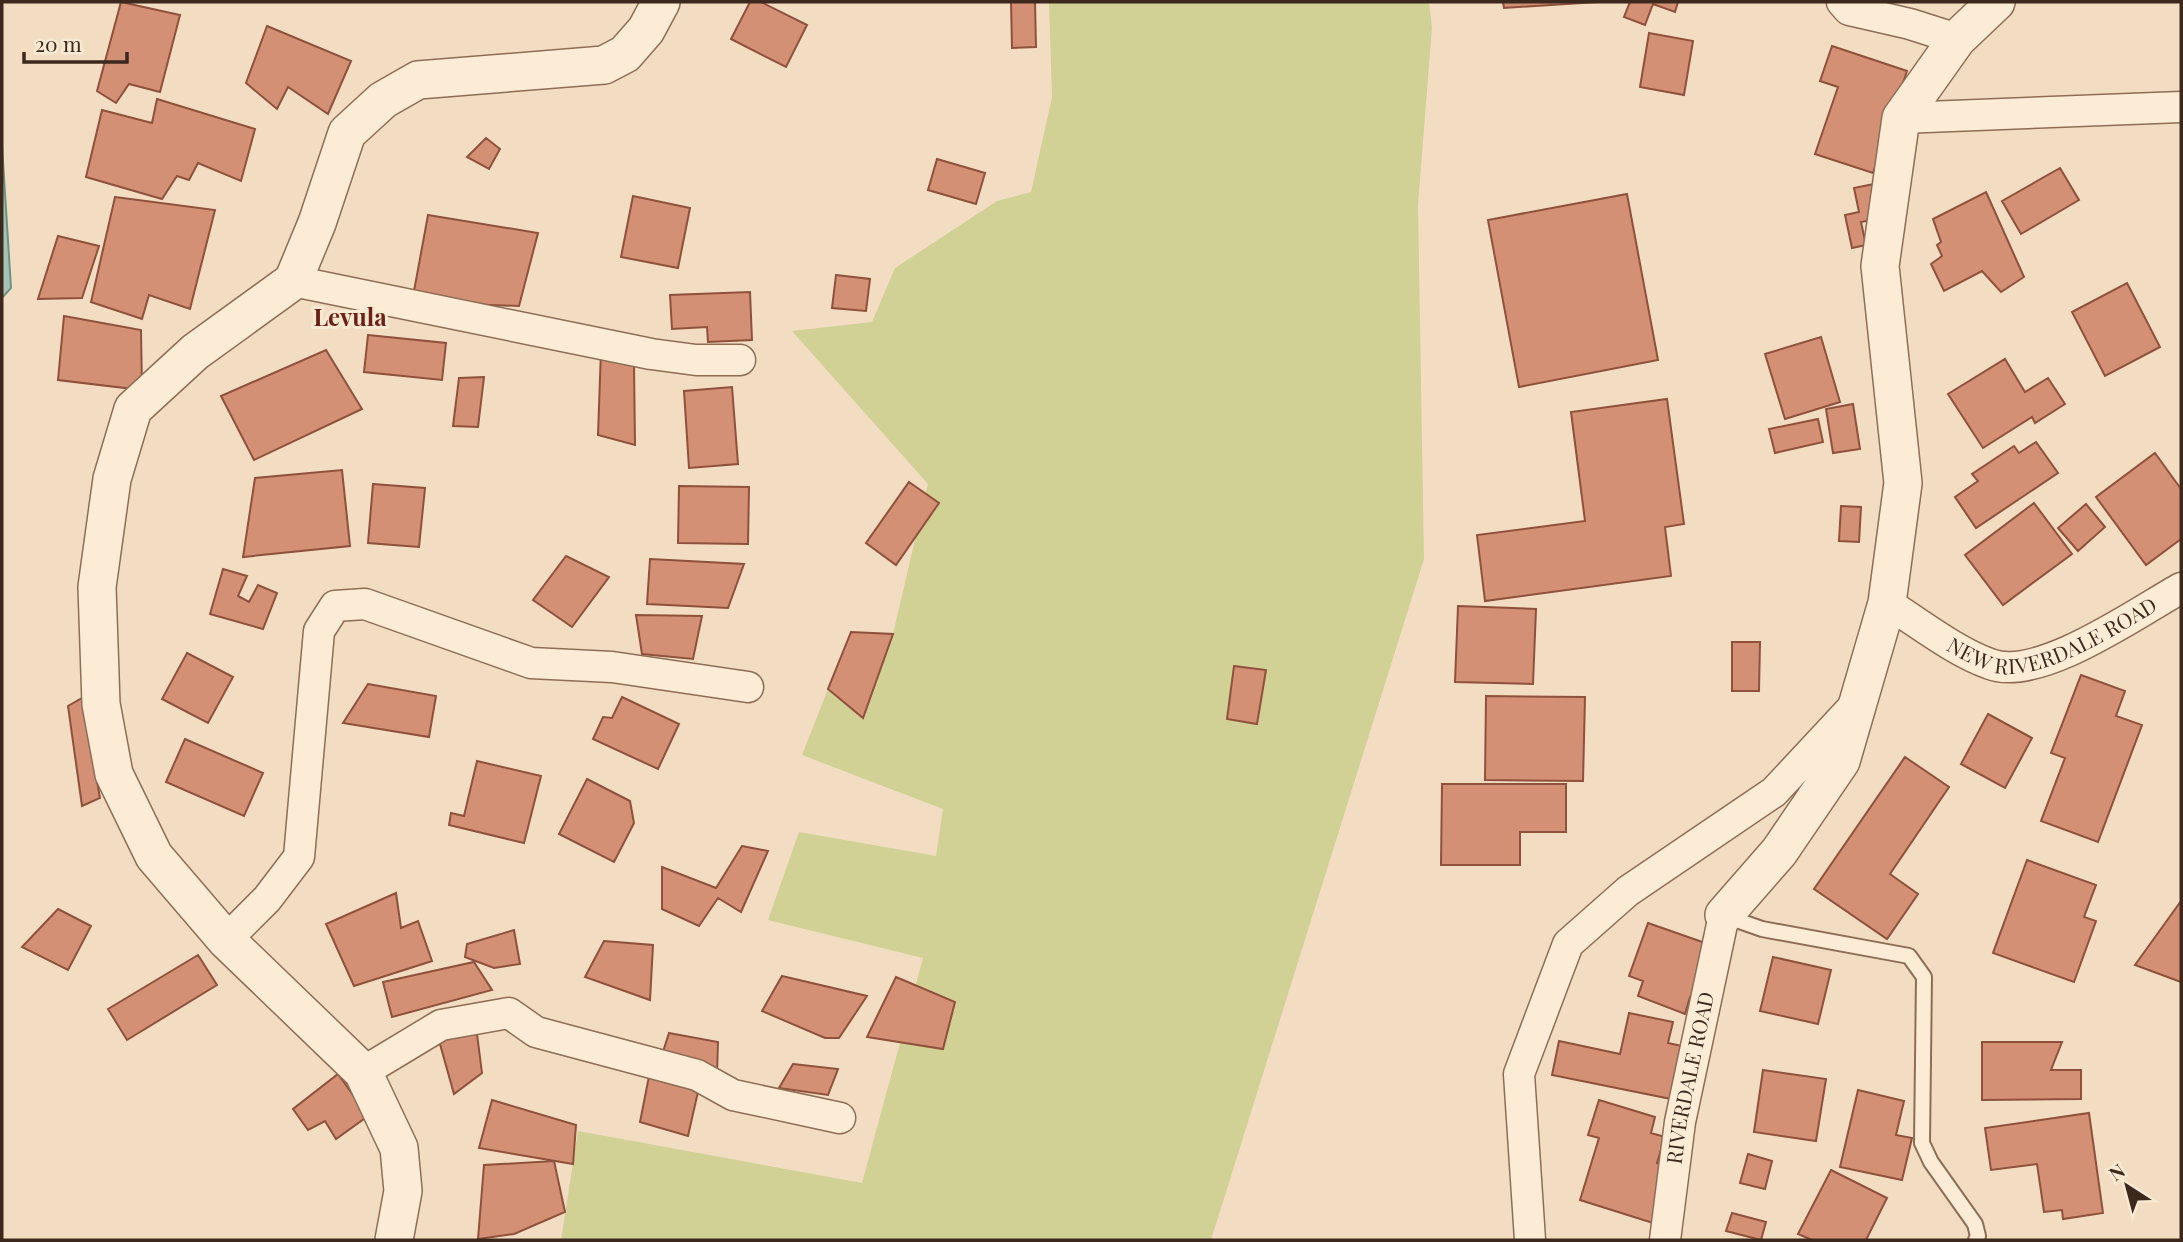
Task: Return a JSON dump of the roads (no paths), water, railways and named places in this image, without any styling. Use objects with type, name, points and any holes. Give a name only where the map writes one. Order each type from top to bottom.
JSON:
[{"type":"street","points":[[394,1240],[403,1191],[399,1148],[363,1072],[226,940],[154,856],[114,774],[101,704],[97,587],[112,479],[133,409],[195,352],[293,281],[317,223],[347,133],[383,100],[418,80],[604,65],[625,54],[646,30],[661,2]]},
{"type":"street","points":[[1842,2],[1849,9],[1957,39]]},
{"type":"street","points":[[1724,915],[1779,852],[1841,761],[1887,603],[1903,482],[1880,266],[1900,118],[1957,39],[1996,2]]},
{"type":"street","points":[[1900,118],[2181,107]]},
{"type":"street","points":[[293,281],[652,354],[696,360],[740,359]]},
{"type":"street","name":"NEW RIVERDALE ROAD","points":[[1887,603],[1943,639],[1992,665],[2025,666],[2068,652],[2181,588]]},
{"type":"street","points":[[226,940],[267,899],[299,857],[319,631],[335,606],[365,604],[531,663],[612,667],[748,687]]},
{"type":"street","points":[[1530,1240],[1519,1074],[1569,944],[1628,891],[1774,792],[1856,704]]},
{"type":"street","name":"RIVERDALE ROAD","points":[[1665,1240],[1680,1122],[1724,915]]},
{"type":"street","points":[[363,1072],[441,1025],[509,1013],[536,1032],[697,1074],[733,1095],[840,1118]]},
{"type":"lane","points":[[1724,915],[1762,929],[1909,956],[1924,976],[1922,1143],[1931,1162],[1975,1224],[1978,1236],[1976,1240]]},
{"type":"district","name":"Levula","points":[[350,318]]}]
